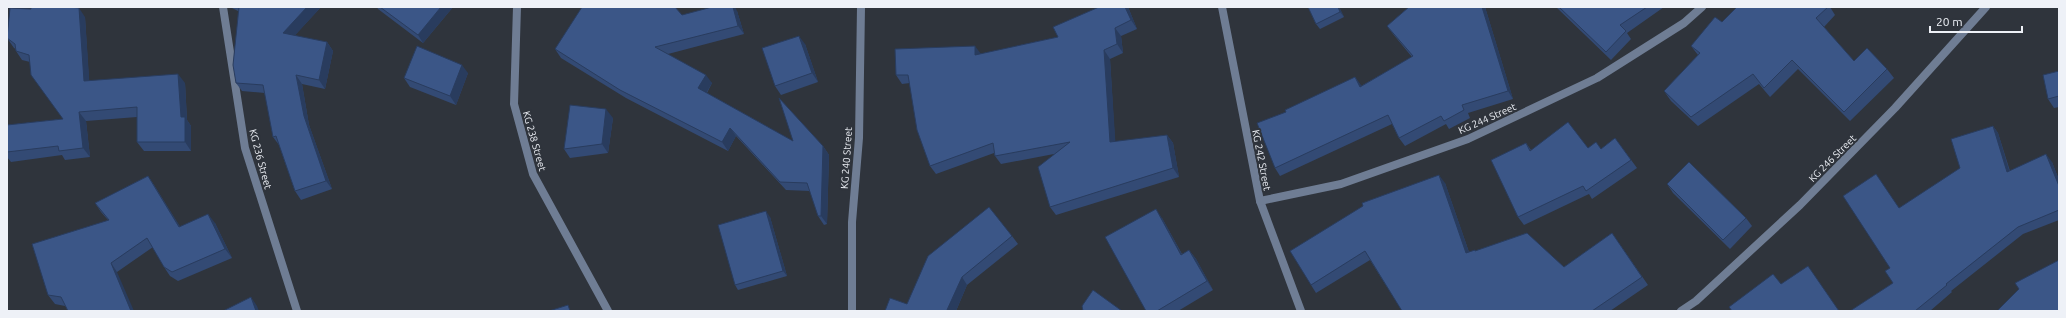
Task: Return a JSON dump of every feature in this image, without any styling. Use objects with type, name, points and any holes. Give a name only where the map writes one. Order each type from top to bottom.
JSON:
[{"type":"street","name":"KG 236 Street","points":[[223,7],[245,148],[297,311]]},
{"type":"street","name":"KG 238 Street","points":[[517,7],[514,104],[533,174],[608,311]]},
{"type":"street","name":"KG 240 Street","points":[[852,311],[852,222],[859,138],[861,7]]},
{"type":"street","name":"KG 242 Street","points":[[1222,7],[1260,201],[1301,311]]},
{"type":"street","name":"KG 244 Street","points":[[1260,201],[1341,184],[1468,138],[1597,78],[1684,23],[1702,7]]},
{"type":"street","name":"KG 246 Street","points":[[1681,311],[1696,300],[1800,205],[1896,108],[1986,7]]},
{"type":"building","points":[[31,7],[79,8],[84,81],[178,74],[181,117],[185,117],[185,142],[137,142],[137,107],[79,112],[83,148],[59,151],[58,146],[7,152],[7,125],[63,119],[31,75],[29,55],[16,51],[15,44],[7,38],[10,8],[31,9]]},
{"type":"building","points":[[239,7],[307,7],[283,33],[327,42],[319,80],[296,75],[304,116],[326,181],[295,191],[276,136],[273,137],[263,85],[236,83],[233,65]]},
{"type":"building","points":[[380,7],[441,7],[418,35]]},
{"type":"building","points":[[582,7],[675,7],[682,15],[712,7],[733,7],[738,26],[655,47],[706,75],[698,88],[793,141],[779,98],[823,146],[821,216],[818,216],[807,183],[780,182],[730,128],[722,142],[620,90],[555,49]]},
{"type":"building","points":[[1099,7],[1125,7],[1131,20],[1115,28],[1117,44],[1104,50],[1110,142],[1167,135],[1173,168],[1050,207],[1038,167],[1070,142],[995,156],[993,143],[930,166],[917,130],[908,75],[896,75],[895,49],[975,46],[975,55],[1058,37],[1053,27]]},
{"type":"building","points":[[1308,7],[1338,7],[1340,12],[1316,24]]},
{"type":"building","points":[[1409,7],[1482,7],[1508,91],[1462,105],[1464,110],[1444,121],[1441,116],[1399,138],[1388,115],[1275,168],[1257,123],[1286,112],[1285,110],[1355,77],[1360,87],[1413,56],[1387,26]]},
{"type":"building","points":[[1559,7],[1647,7],[1620,25],[1626,31],[1606,52]]},
{"type":"building","points":[[1737,7],[1828,7],[1816,18],[1854,61],[1867,48],[1887,69],[1844,112],[1792,60],[1764,88],[1753,74],[1691,117],[1664,91],[1700,53],[1691,46],[1715,17],[1722,22]]},
{"type":"building","points":[[799,36],[812,73],[775,86],[762,48]]},
{"type":"building","points":[[417,46],[462,65],[450,96],[404,78]]},
{"type":"building","points":[[2059,71],[2059,96],[2048,99],[2043,75]]},
{"type":"building","points":[[570,105],[606,109],[602,144],[564,149]]},
{"type":"building","points":[[1568,122],[1588,148],[1596,142],[1601,149],[1615,138],[1631,160],[1586,191],[1583,186],[1518,217],[1491,160],[1526,143],[1530,151]]},
{"type":"building","points":[[1993,126],[2007,172],[2046,154],[2059,186],[2059,210],[2018,227],[1946,284],[1947,285],[1915,311],[1850,311],[1893,283],[1885,271],[1890,268],[1843,196],[1876,174],[1899,208],[1960,168],[1951,139]]},
{"type":"building","points":[[1689,162],[1746,218],[1723,240],[1667,184]]},
{"type":"building","points":[[1439,175],[1466,253],[1527,233],[1564,267],[1612,233],[1642,277],[1592,311],[1402,311],[1365,251],[1311,285],[1290,251],[1363,206],[1362,203]]},
{"type":"building","points":[[148,176],[179,227],[208,214],[225,249],[172,272],[164,267],[147,238],[111,263],[131,311],[68,311],[61,297],[48,295],[32,244],[109,220],[95,203]]},
{"type":"building","points":[[989,207],[1012,236],[962,277],[947,310],[949,311],[885,311],[890,298],[907,304],[928,256]]},
{"type":"building","points":[[1156,209],[1181,255],[1189,250],[1207,281],[1157,311],[1146,311],[1105,237]]},
{"type":"building","points":[[766,211],[783,271],[735,285],[718,225]]},
{"type":"building","points":[[2059,260],[2059,311],[1997,311],[2019,289],[2015,283]]},
{"type":"building","points":[[1808,266],[1839,311],[1732,311],[1729,307],[1773,274],[1781,284]]},
{"type":"building","points":[[1093,290],[1122,311],[1083,311],[1082,306]]},
{"type":"building","points":[[251,297],[256,311],[223,311]]},
{"type":"building","points":[[568,305],[570,311],[549,311]]}]
